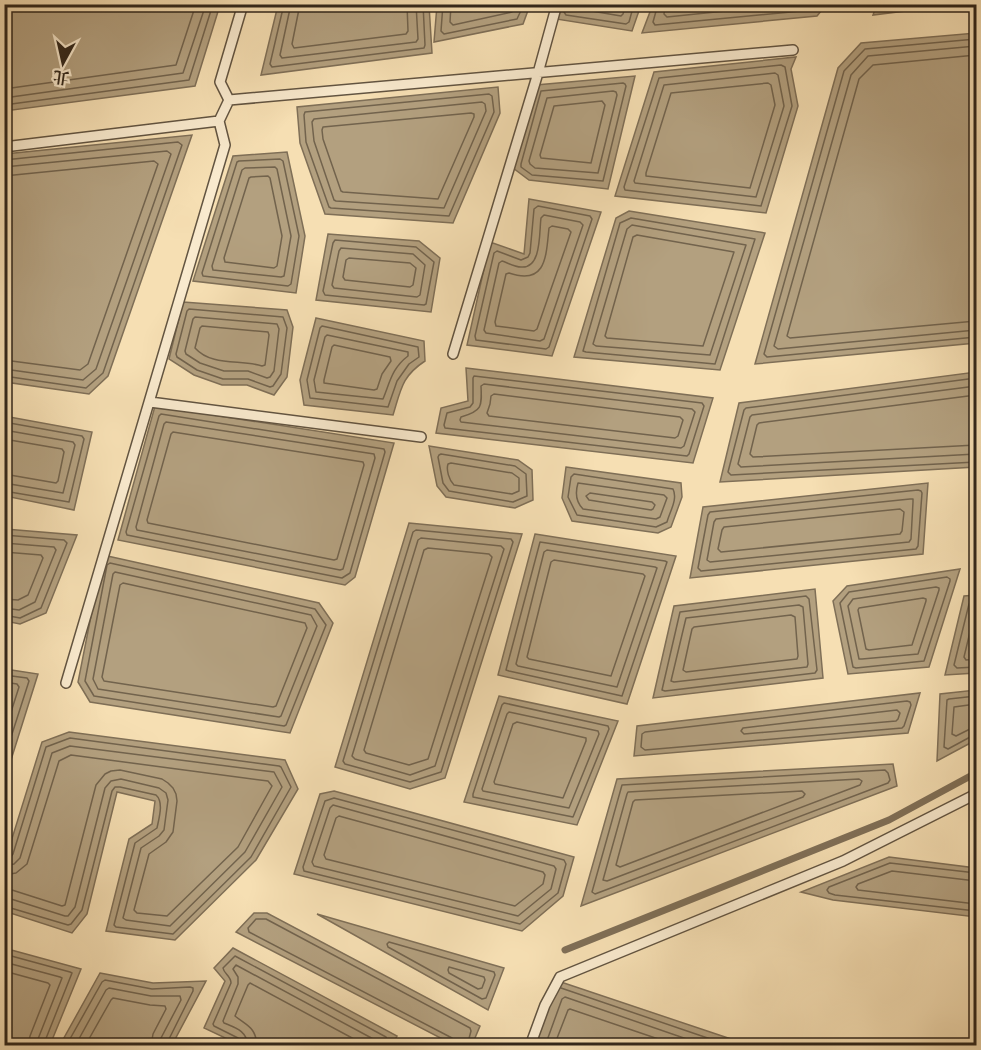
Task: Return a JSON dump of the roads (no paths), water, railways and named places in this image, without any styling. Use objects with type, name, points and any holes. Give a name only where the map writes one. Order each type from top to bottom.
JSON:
[{"type":"lane","points":[[229,100],[220,81],[243,4]]},
{"type":"lane","points":[[453,354],[557,4]]},
{"type":"lane","points":[[229,100],[794,50]]},
{"type":"lane","points":[[66,683],[225,145],[219,121],[229,100]]},
{"type":"lane","points":[[4,147],[219,121]]},
{"type":"lane","points":[[150,402],[421,437]]},
{"type":"lane","points":[[530,1046],[545,1005],[560,976],[843,861],[976,794]]},
{"type":"water","points":[[437,4],[530,5],[523,24],[434,42]]},
{"type":"water","points":[[653,4],[826,5],[817,16],[642,33]]},
{"type":"water","points":[[877,4],[953,4],[953,5],[873,15]]},
{"type":"water","points":[[4,5],[220,5],[195,86],[5,111]]},
{"type":"water","points":[[278,5],[429,5],[432,53],[261,75]]},
{"type":"water","points":[[559,5],[641,5],[632,31],[556,19]]},
{"type":"water","points":[[976,33],[976,343],[755,364],[838,68],[861,43]]},
{"type":"water","points":[[796,57],[791,69],[798,106],[766,213],[615,196],[654,72]]},
{"type":"water","points":[[635,76],[608,189],[529,180],[513,168],[536,85]]},
{"type":"water","points":[[498,87],[500,113],[453,223],[325,214],[300,143],[297,107]]},
{"type":"water","points":[[192,135],[108,376],[89,394],[5,382],[5,154]]},
{"type":"water","points":[[287,152],[305,236],[296,293],[193,281],[233,156]]},
{"type":"water","points":[[529,199],[601,212],[552,356],[467,345],[490,242],[524,254]]},
{"type":"water","points":[[629,211],[765,233],[720,370],[574,357],[616,218]]},
{"type":"water","points":[[328,234],[419,241],[440,258],[431,312],[316,300]]},
{"type":"water","points":[[183,302],[287,310],[293,327],[287,377],[274,395],[247,385],[222,385],[194,375],[169,359]]},
{"type":"water","points":[[316,318],[424,341],[425,361],[407,378],[393,415],[304,405],[300,380]]},
{"type":"water","points":[[466,368],[713,398],[693,463],[436,433],[441,408],[468,401]]},
{"type":"water","points":[[976,372],[976,467],[720,482],[739,403]]},
{"type":"water","points":[[155,406],[394,443],[355,577],[345,585],[118,540]]},
{"type":"water","points":[[4,416],[92,432],[74,510],[5,496]]},
{"type":"water","points":[[429,446],[518,460],[532,470],[533,500],[515,508],[446,497],[437,486]]},
{"type":"water","points":[[566,467],[681,483],[682,497],[671,527],[658,533],[572,521],[562,498]]},
{"type":"water","points":[[928,483],[923,554],[690,578],[703,507]]},
{"type":"water","points":[[409,523],[522,534],[445,778],[410,789],[335,767]]},
{"type":"water","points":[[5,529],[77,535],[46,613],[20,624],[5,621]]},
{"type":"water","points":[[535,534],[676,556],[627,704],[498,675]]},
{"type":"water","points":[[103,555],[319,603],[333,623],[290,733],[90,702],[78,682]]},
{"type":"water","points":[[960,569],[929,667],[848,674],[833,601],[847,586]]},
{"type":"water","points":[[815,589],[823,678],[653,698],[674,606]]},
{"type":"water","points":[[976,595],[976,673],[945,675],[964,596]]},
{"type":"water","points":[[4,669],[38,674],[5,779]]},
{"type":"water","points":[[976,690],[976,740],[937,761],[940,694]]},
{"type":"water","points":[[920,693],[908,733],[634,756],[637,726]]},
{"type":"water","points":[[499,696],[618,721],[577,825],[464,802]]},
{"type":"water","points":[[69,732],[285,760],[298,789],[256,860],[175,940],[106,931],[129,839],[152,824],[155,801],[117,792],[87,914],[72,933],[4,911],[5,861],[42,742]]},
{"type":"water","points":[[893,764],[897,786],[581,906],[617,779]]},
{"type":"water","points":[[334,791],[574,857],[563,896],[522,931],[294,874],[320,794]]},
{"type":"water","points":[[889,857],[976,868],[976,917],[833,900],[801,892]]},
{"type":"water","points":[[254,913],[267,913],[480,1026],[472,1045],[454,1045],[236,932]]},
{"type":"water","points":[[317,914],[504,968],[488,1010]]},
{"type":"water","points":[[4,948],[81,969],[50,1045],[5,1045]]},
{"type":"water","points":[[233,948],[397,1036],[392,1045],[240,1045],[204,1028],[225,981],[214,968]]},
{"type":"water","points":[[100,973],[153,983],[206,981],[172,1045],[60,1045]]},
{"type":"water","points":[[555,980],[749,1045],[531,1046]]},
{"type":"waterway","points":[[565,950],[889,820],[976,773]]}]
